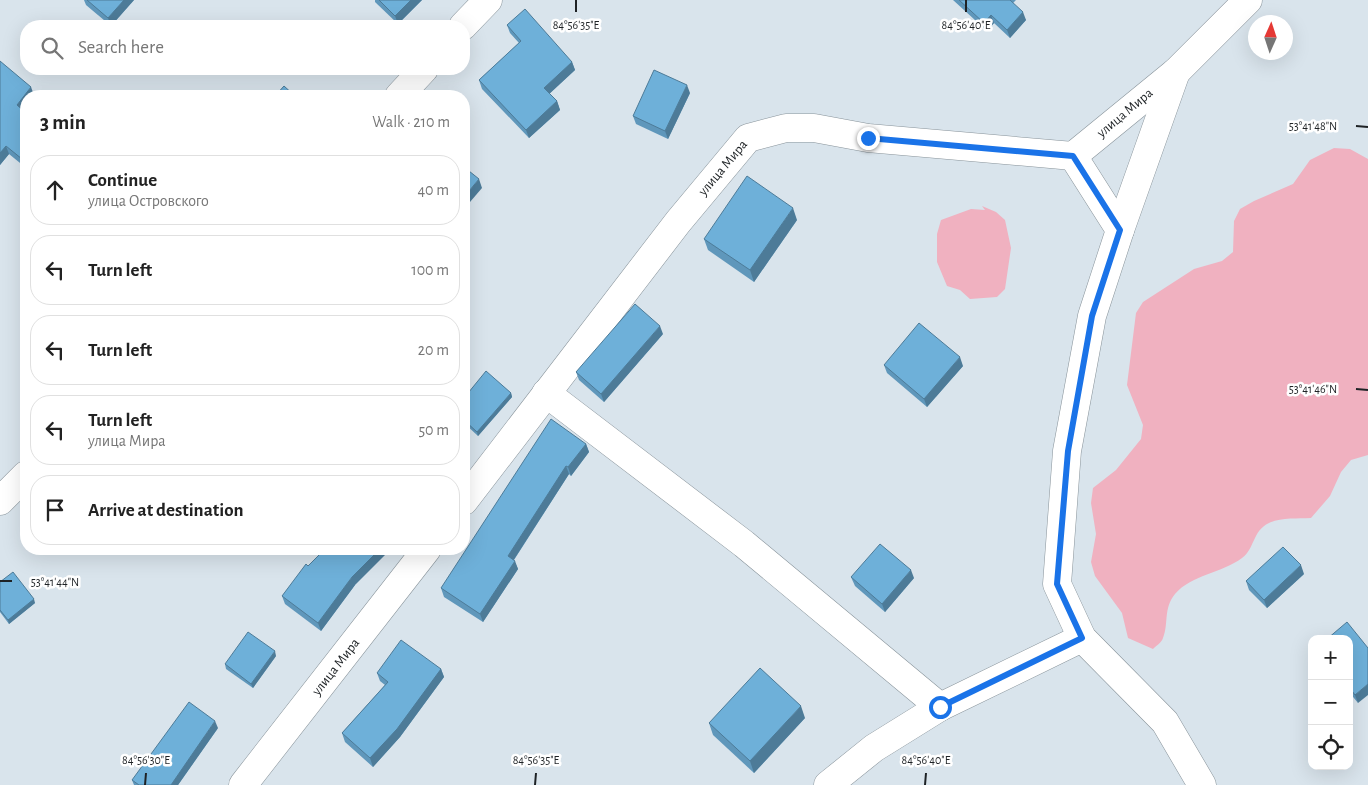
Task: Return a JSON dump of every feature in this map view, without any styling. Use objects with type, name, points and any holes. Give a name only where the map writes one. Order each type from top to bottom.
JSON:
[{"type":"street","points":[[469,20],[488,0]]},
{"type":"street","name":"улица Мира","points":[[470,493],[678,222],[748,138],[786,128],[814,128],[868,138],[1073,156],[1177,71],[1248,0]]},
{"type":"street","points":[[1177,71],[1120,230],[1092,316],[1068,451],[1057,584],[1082,638],[1165,722],[1202,785]]},
{"type":"street","points":[[405,90],[418,75]]},
{"type":"street","points":[[1073,156],[1120,230]]},
{"type":"street","points":[[546,393],[744,544],[940,707]]},
{"type":"street","points":[[0,501],[20,481]]},
{"type":"street","name":"улица Мира","points":[[243,785],[422,555]]},
{"type":"street","points":[[828,785],[874,748],[940,707],[1082,638]]},
{"type":"shaded area","points":[[1334,148],[1350,149],[1368,159],[1368,455],[1351,460],[1341,472],[1330,496],[1311,518],[1284,519],[1263,526],[1242,558],[1189,582],[1175,594],[1169,605],[1165,632],[1160,642],[1153,649],[1128,638],[1122,613],[1095,576],[1091,562],[1096,534],[1091,503],[1093,488],[1116,470],[1141,439],[1143,425],[1127,385],[1136,313],[1143,302],[1194,269],[1222,261],[1233,252],[1234,221],[1240,209],[1293,184],[1310,160]]},
{"type":"shaded area","points":[[982,206],[996,212],[1005,220],[1011,248],[1005,289],[997,297],[970,299],[960,290],[947,286],[937,262],[937,234],[941,220],[971,209],[985,210]]},
{"type":"building","points":[[87,0],[124,0],[108,18]]},
{"type":"building","points":[[379,0],[411,0],[395,16]]},
{"type":"building","points":[[959,0],[1010,0],[1023,12],[1007,30],[991,15],[984,23]]},
{"type":"building","points":[[525,9],[572,62],[544,88],[557,101],[526,130],[479,80],[521,41],[507,25]]},
{"type":"building","points":[[0,61],[31,87],[29,90],[20,90],[20,101],[17,105],[20,108],[20,157],[6,146],[0,153]]},
{"type":"building","points":[[654,70],[687,85],[665,131],[633,116]]},
{"type":"building","points":[[284,86],[288,90],[280,90]]},
{"type":"building","points":[[470,172],[479,179],[470,190]]},
{"type":"building","points":[[747,176],[793,208],[750,270],[704,239]]},
{"type":"building","points":[[635,304],[660,326],[601,394],[576,372]]},
{"type":"building","points":[[919,323],[960,357],[924,399],[884,365]]},
{"type":"building","points":[[486,371],[511,393],[477,432],[470,426],[470,391]]},
{"type":"building","points":[[551,419],[586,444],[568,467],[566,466],[508,556],[515,561],[480,614],[441,588],[462,555],[470,555],[470,543]]},
{"type":"building","points":[[880,544],[911,570],[882,604],[851,577]]},
{"type":"building","points":[[1283,547],[1301,565],[1264,600],[1246,581]]},
{"type":"building","points":[[319,555],[374,555],[352,577],[318,623],[282,596],[306,564],[308,566]]},
{"type":"building","points":[[13,572],[34,599],[8,620],[0,610],[0,582]]},
{"type":"building","points":[[1347,622],[1368,648],[1368,684],[1355,695],[1353,692],[1353,635],[1332,635]]},
{"type":"building","points":[[248,632],[275,651],[251,684],[225,664]]},
{"type":"building","points":[[401,640],[441,669],[397,729],[370,758],[342,733],[388,682],[377,673]]},
{"type":"building","points":[[760,668],[801,706],[750,761],[709,723]]},
{"type":"building","points":[[189,702],[215,721],[171,785],[139,785],[132,780]]},
{"type":"route","points":[[868,138],[1073,156],[1120,230],[1092,316],[1068,451],[1057,584],[1082,638],[940,707]]}]
